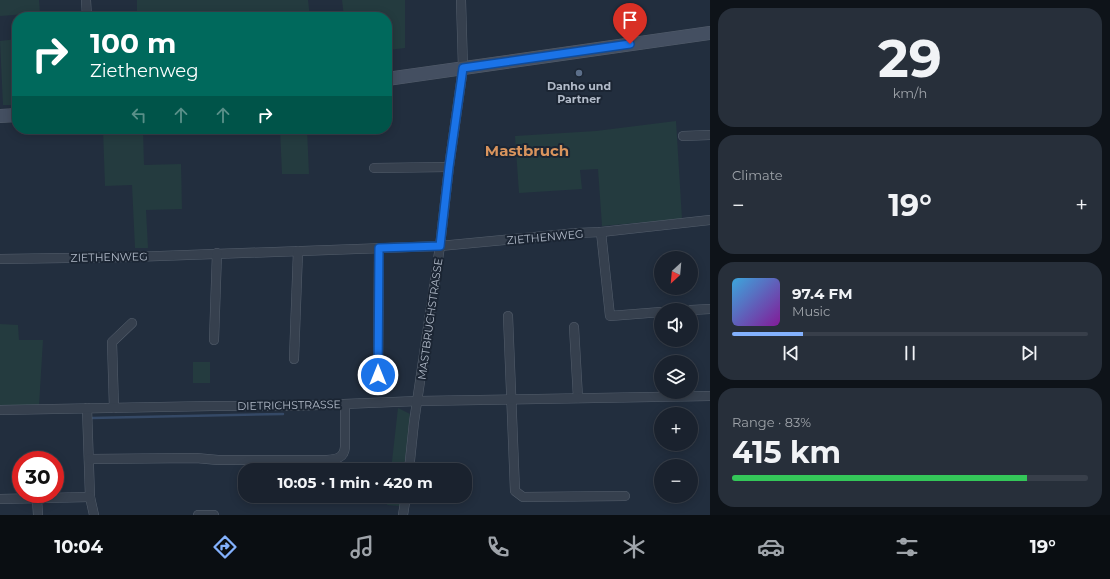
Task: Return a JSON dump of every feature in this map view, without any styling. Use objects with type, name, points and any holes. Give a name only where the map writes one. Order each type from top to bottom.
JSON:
[{"type":"street","points":[[86,0],[87,12]]},
{"type":"street","name":"MASTBRUCHSTRASSE","points":[[410,463],[463,68],[461,0]]},
{"type":"street","points":[[392,78],[710,33]]},
{"type":"street","points":[[0,116],[12,115]]},
{"type":"street","points":[[683,136],[710,135]]},
{"type":"street","points":[[374,168],[449,167]]},
{"type":"street","name":"ZIETHENWEG","points":[[0,259],[440,246],[601,232],[710,220]]},
{"type":"street","points":[[601,232],[610,316],[654,313]]},
{"type":"street","points":[[378,375],[379,248]]},
{"type":"street","points":[[294,359],[298,251]]},
{"type":"street","points":[[214,340],[217,253]]},
{"type":"street","points":[[698,310],[710,309]]},
{"type":"street","points":[[508,316],[516,491],[523,497],[625,496]]},
{"type":"street","points":[[114,408],[112,342],[132,323]]},
{"type":"street","points":[[574,327],[578,398]]},
{"type":"street","name":"DIETRICHSTRASSE","points":[[0,410],[345,405],[418,401],[513,401],[578,398],[710,396]]},
{"type":"street","points":[[89,459],[338,459],[344,453],[345,447],[345,405]]},
{"type":"street","points":[[87,408],[90,497],[94,515]]},
{"type":"street","points":[[64,498],[90,497]]},
{"type":"street","points":[[0,499],[12,499]]},
{"type":"street","points":[[37,503],[38,515]]},
{"type":"street","points":[[404,515],[405,503]]},
{"type":"street","points":[[198,515],[214,515]]},
{"type":"green space","points":[[0,0],[39,0],[40,12],[12,12],[12,15],[0,16]]},
{"type":"green space","points":[[137,0],[308,0],[309,12],[137,12]]},
{"type":"green space","points":[[342,0],[405,0],[405,48],[392,50],[392,12],[343,12]]},
{"type":"green space","points":[[12,40],[12,105],[3,105],[0,41]]},
{"type":"green space","points":[[676,121],[682,219],[602,226],[598,169],[580,170],[582,189],[519,193],[515,136],[596,131]]},
{"type":"green space","points":[[103,134],[143,134],[144,165],[181,164],[182,209],[146,210],[148,248],[135,248],[132,185],[105,186]]},
{"type":"green space","points":[[280,134],[307,134],[309,174],[282,174]]},
{"type":"green space","points":[[0,324],[18,325],[19,340],[43,340],[39,406],[0,407]]},
{"type":"green space","points":[[193,362],[210,362],[210,383],[193,383]]},
{"type":"green space","points":[[398,408],[410,414],[405,463],[392,463]]},
{"type":"green space","points":[[387,503],[400,503],[400,506],[387,505]]},
{"type":"waterway","points":[[92,418],[283,414]]},
{"type":"place","name":"Danho und Partner","points":[[579,73]]},
{"type":"district","name":"Mastbruch","points":[[527,150]]},
{"type":"route","points":[[378,375],[379,248],[440,246],[454,125],[463,68],[630,44]]}]
